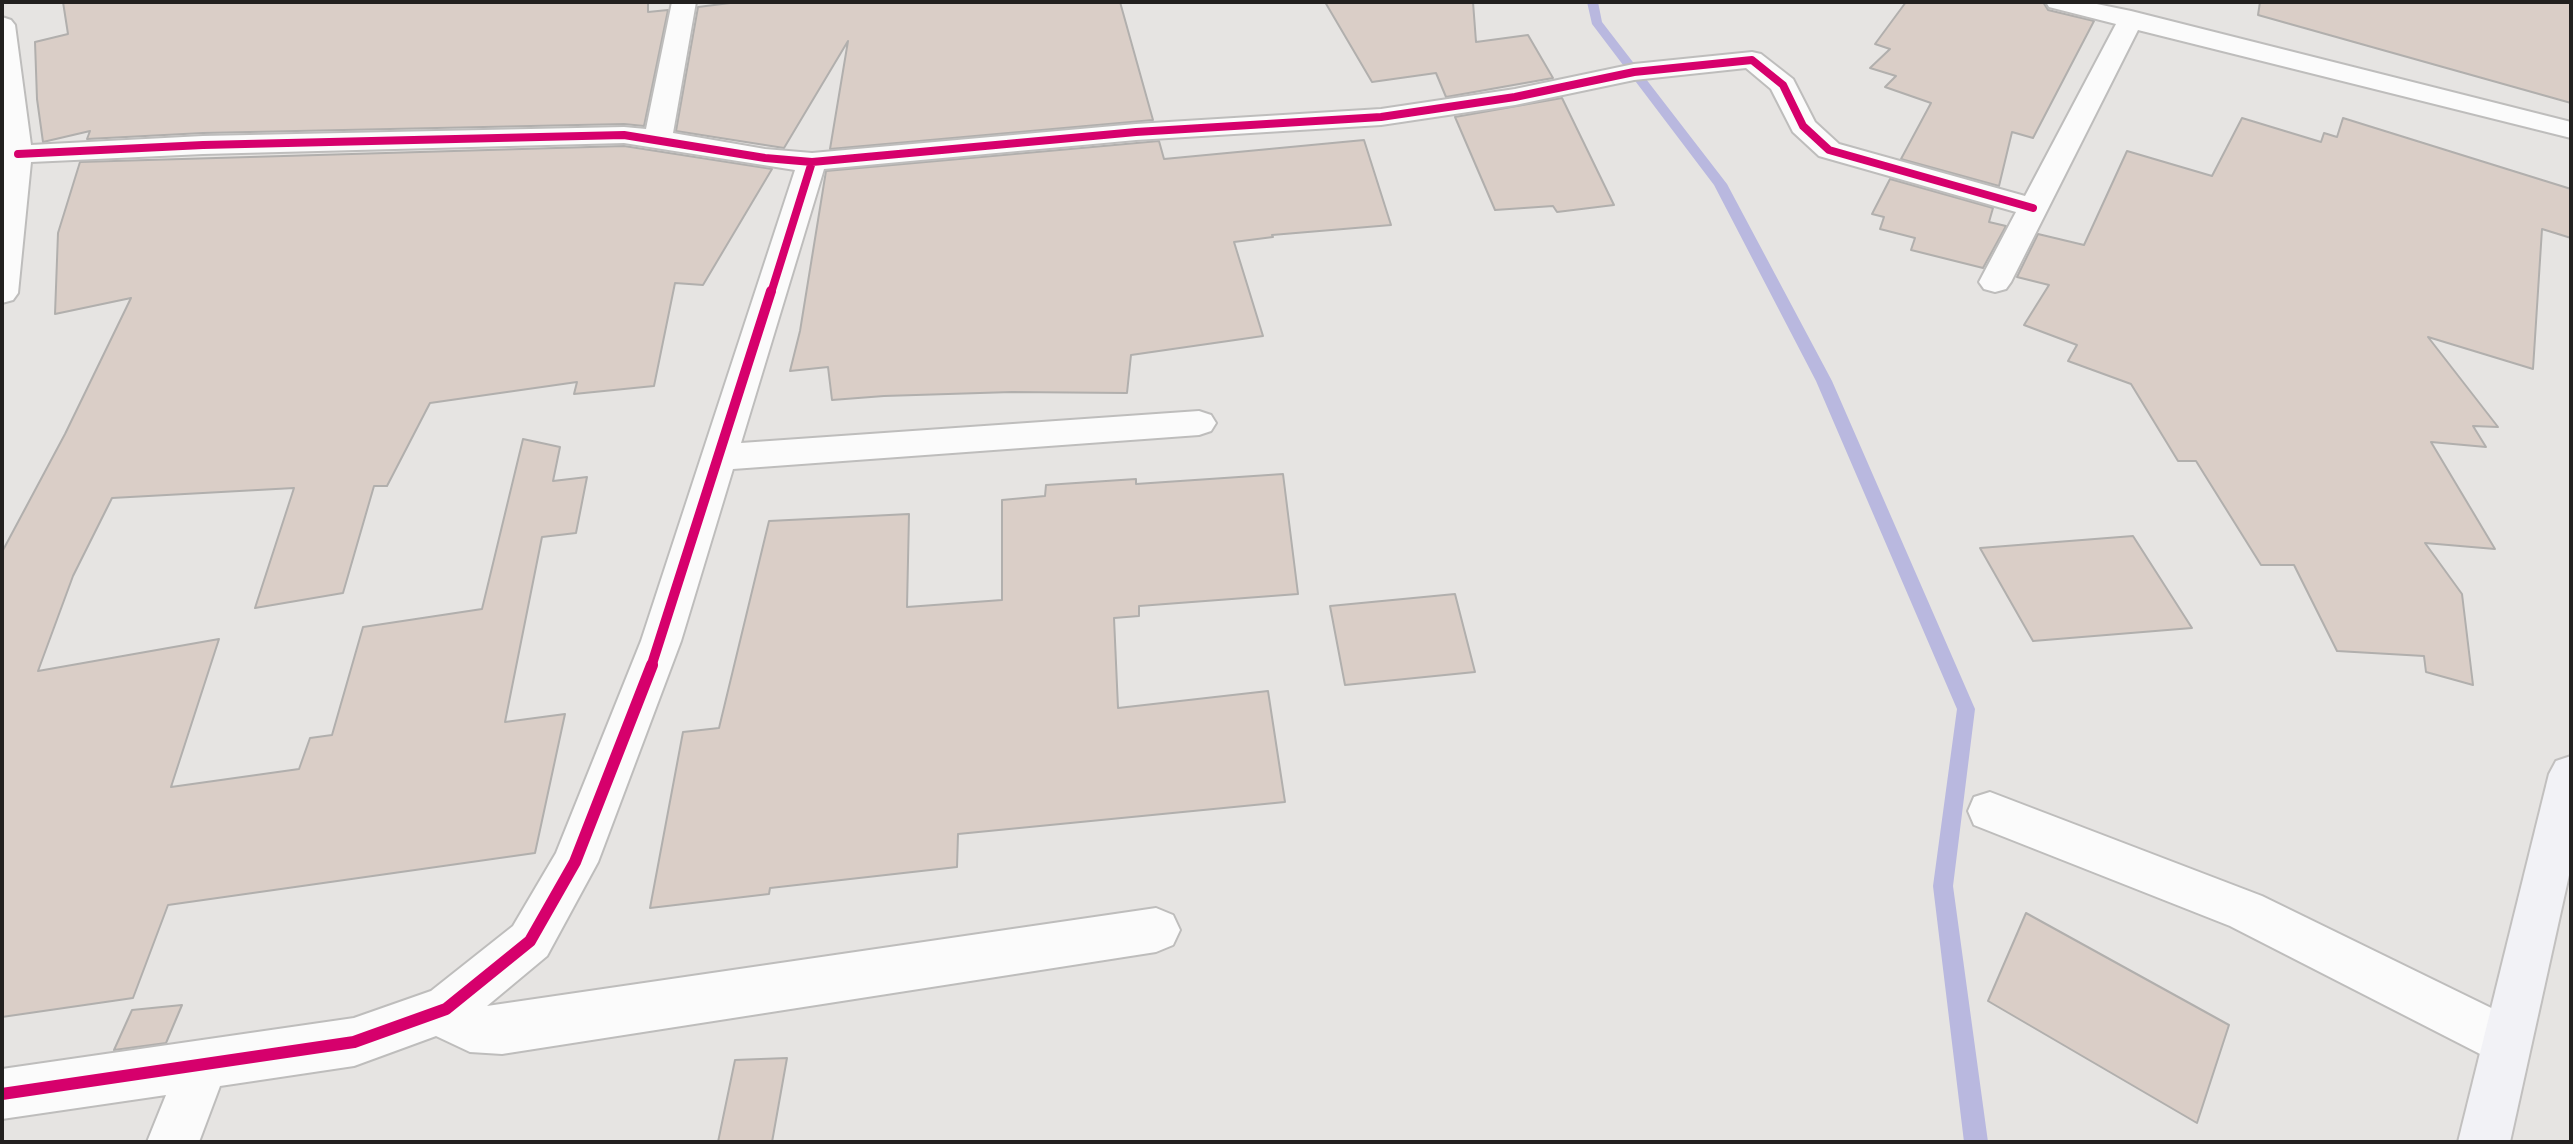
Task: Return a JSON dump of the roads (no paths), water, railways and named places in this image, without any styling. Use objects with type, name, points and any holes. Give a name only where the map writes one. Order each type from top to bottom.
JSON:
[{"type":"main road","points":[[2484,1142],[2571,777]]},
{"type":"street","points":[[658,138],[684,2]]},
{"type":"street","points":[[2058,2],[2571,130]]},
{"type":"street","points":[[1995,282],[2131,19]]},
{"type":"street","points":[[2,293],[5,239],[18,154],[3,39]]},
{"type":"street","points":[[18,154],[203,145],[624,135],[658,138],[785,162],[812,162],[1123,133],[1381,117],[1515,97],[1634,72],[1752,60],[1783,85],[1803,126],[1829,150],[2034,208]]},
{"type":"street","points":[[2,1094],[354,1042],[446,1009],[530,941],[575,862],[662,641],[812,162]]},
{"type":"street","points":[[720,457],[1199,423]]},
{"type":"street","points":[[1990,811],[2245,911],[2506,1041]]},
{"type":"street","points":[[446,1009],[453,1022],[477,1031],[502,1030],[1156,929]]},
{"type":"street","points":[[173,1142],[204,1064]]},
{"type":"waterway","points":[[1593,2],[1596,22],[1720,184],[1824,381],[1966,709],[1943,886],[1976,1142]]}]
